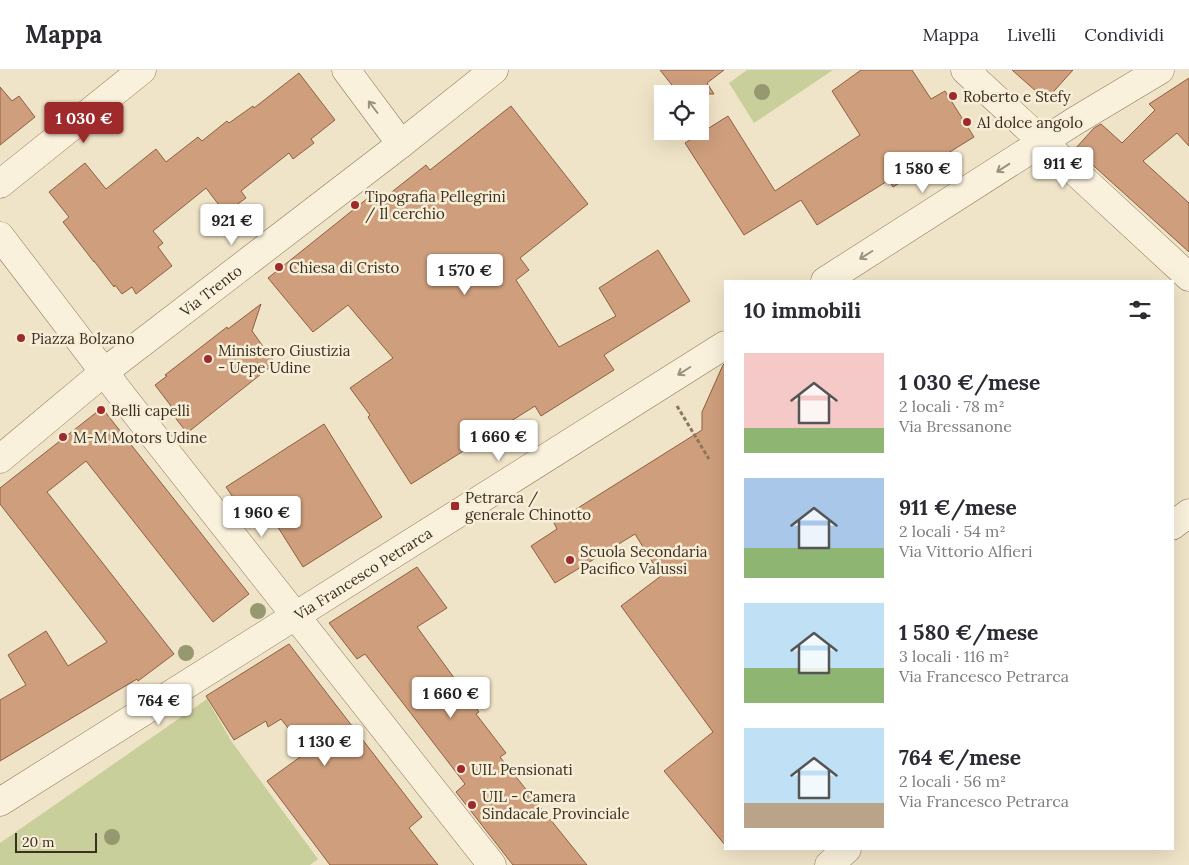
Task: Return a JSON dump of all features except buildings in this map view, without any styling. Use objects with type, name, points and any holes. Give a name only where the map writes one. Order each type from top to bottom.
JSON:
[{"type":"street","points":[[0,184],[142,70]]},
{"type":"street","points":[[346,70],[401,144]]},
{"type":"street","name":"Via Trento","points":[[0,459],[104,372],[401,144],[494,70]]},
{"type":"street","points":[[966,70],[1189,277]]},
{"type":"street","points":[[826,280],[1160,70]]},
{"type":"street","points":[[0,236],[104,372],[492,865]]},
{"type":"street","name":"Via Francesco Petrarca","points":[[0,802],[724,346]]},
{"type":"street","points":[[1174,524],[1189,513]]},
{"type":"street","points":[[829,865],[847,850]]},
{"type":"path","points":[[674,402],[709,459]]},
{"type":"green space","points":[[747,70],[833,70],[754,123],[729,83]]},
{"type":"green space","points":[[207,699],[232,742],[318,859],[310,865],[0,865],[0,843]]},
{"type":"place","name":"Roberto e Stefy","points":[[953,96]]},
{"type":"place","name":"Al dolce angolo","points":[[967,122]]},
{"type":"place","name":"Tipografia Pellegrini / Il cerchio","points":[[355,205]]},
{"type":"place","name":"Chiesa di Cristo","points":[[279,267]]},
{"type":"place","name":"Piazza Bolzano","points":[[21,338]]},
{"type":"place","name":"Ministero Giustizia - Uepe Udine","points":[[208,359]]},
{"type":"place","name":"Belli capelli","points":[[101,410]]},
{"type":"place","name":"M-M Motors Udine","points":[[63,437]]},
{"type":"place","name":"Petrarca / generale Chinotto","points":[[455,506]]},
{"type":"place","name":"Scuola Secondaria Pacifico Valussi","points":[[570,560]]},
{"type":"place","name":"UIL Pensionati","points":[[461,769]]},
{"type":"place","name":"UIL - Camera Sindacale Provinciale","points":[[472,805]]}]
